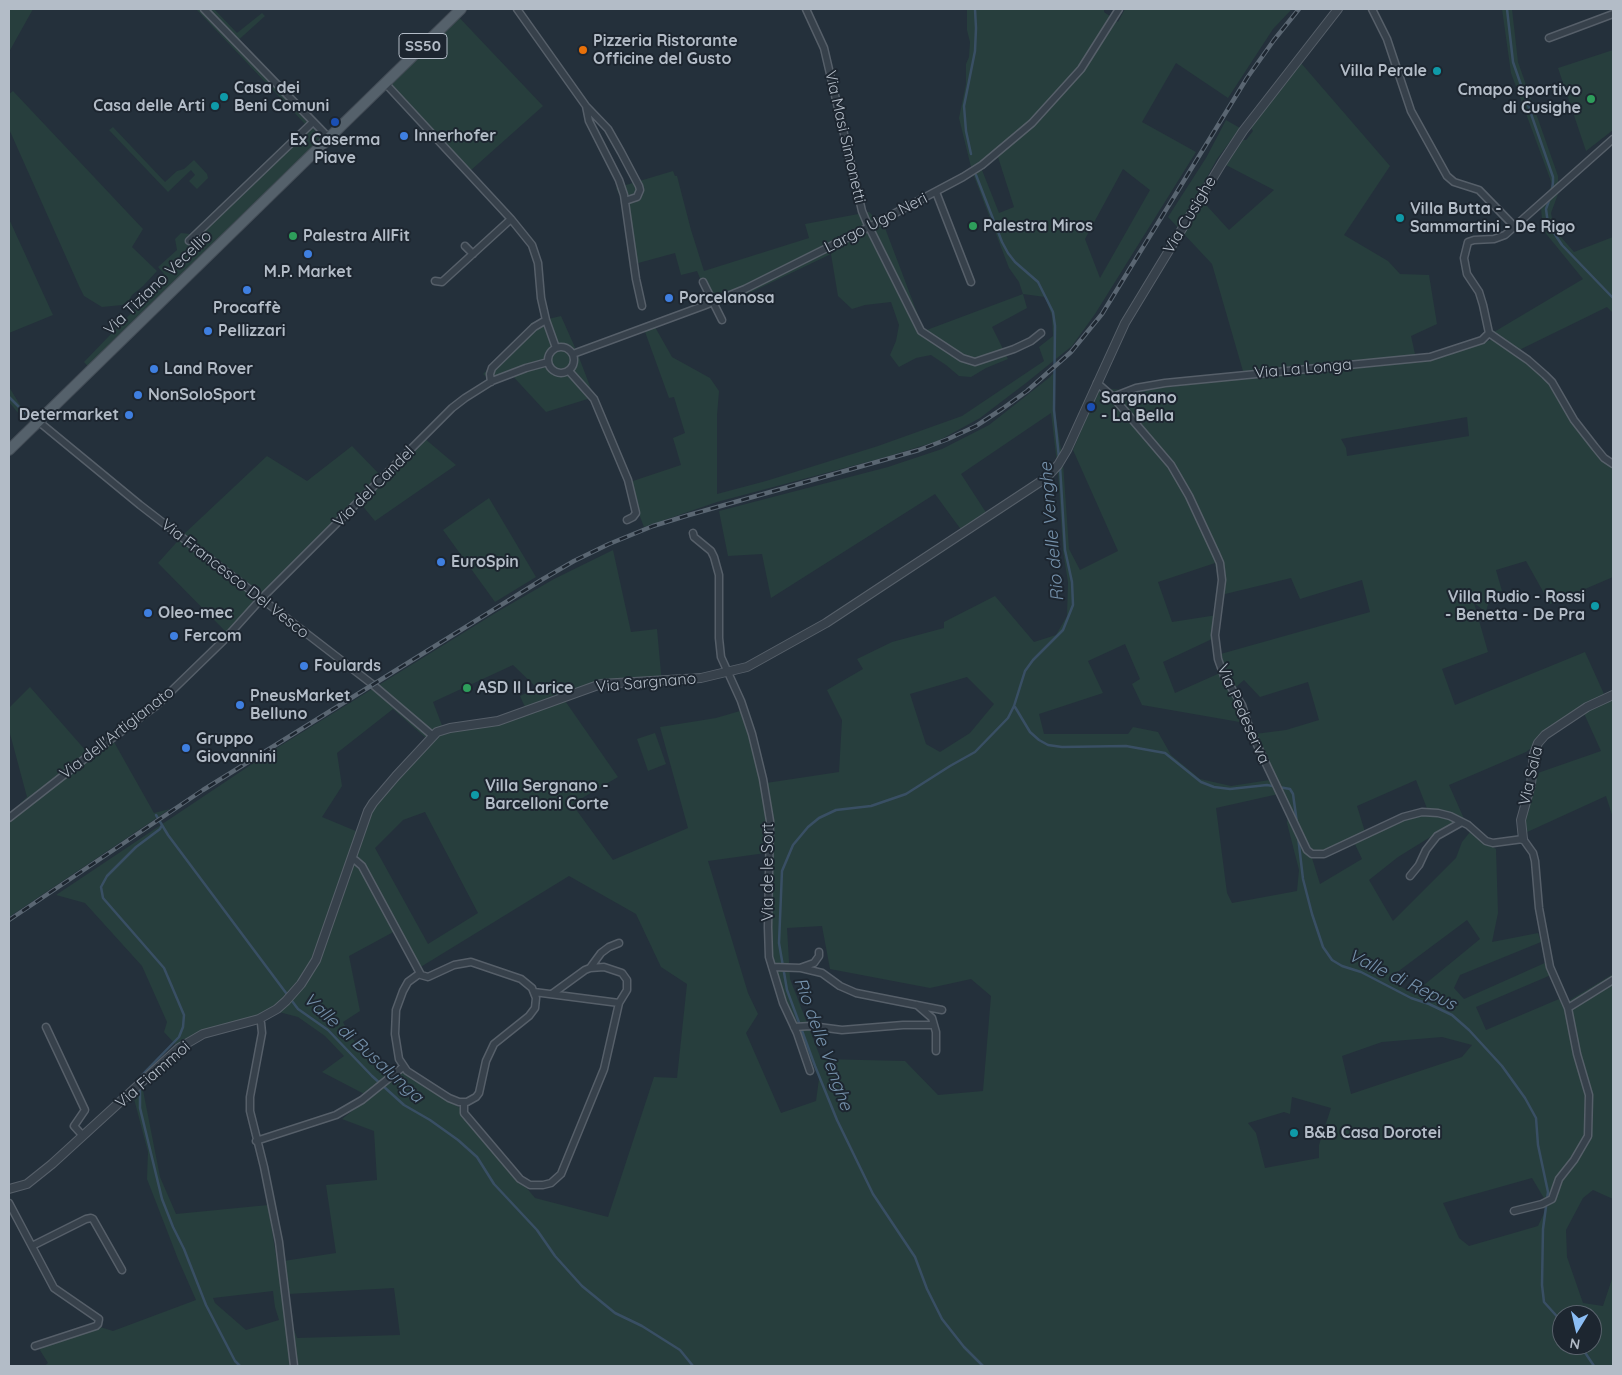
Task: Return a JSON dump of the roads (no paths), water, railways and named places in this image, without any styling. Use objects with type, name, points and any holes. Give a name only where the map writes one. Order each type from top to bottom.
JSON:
[{"type":"main road","name":"Via Tiziano Vecellio","points":[[9,450],[461,9]]},
{"type":"street","points":[[204,9],[329,138]]},
{"type":"street","points":[[518,9],[586,106],[608,129],[640,190],[637,197],[625,201]]},
{"type":"street","name":"Via Masi Simonetti","points":[[806,9],[824,48],[860,203],[869,228],[920,330],[962,358],[975,362],[983,361],[1031,341],[1041,333]]},
{"type":"street","name":"Largo Ugo Neri","points":[[573,354],[713,303],[744,289],[869,228],[982,165],[1032,123],[1081,68],[1119,9]]},
{"type":"street","name":"Via Cusighe","points":[[1073,439],[1125,323],[1222,163],[1243,131],[1338,9]]},
{"type":"street","points":[[1372,9],[1388,44],[1411,111],[1447,176],[1454,182],[1479,190],[1514,226]]},
{"type":"street","points":[[1549,38],[1613,14]]},
{"type":"street","points":[[385,83],[529,240],[537,258],[541,298],[546,320],[556,348]]},
{"type":"street","points":[[586,106],[589,122],[619,180],[625,201],[636,279],[642,306]]},
{"type":"street","name":"Via Tiziano Vecellio","points":[[189,242],[313,122]]},
{"type":"street","points":[[1613,139],[1505,235],[1487,240],[1472,240],[1466,245],[1464,258],[1471,282],[1478,292],[1490,333],[1528,360],[1552,382],[1574,420],[1604,458],[1613,464]]},
{"type":"street","points":[[936,192],[971,282]]},
{"type":"street","points":[[435,281],[442,282],[511,219]]},
{"type":"street","points":[[465,246],[473,254]]},
{"type":"street","points":[[703,282],[722,320]]},
{"type":"street","points":[[491,382],[490,374],[492,368],[534,327],[546,320]]},
{"type":"street","name":"Via La Longa","points":[[1113,397],[1136,388],[1165,383],[1430,357],[1482,340],[1490,333]]},
{"type":"street","points":[[556,348],[567,349],[573,354],[573,365],[569,371],[558,373],[552,369],[548,362],[550,354],[556,348]]},
{"type":"street","name":"Via del Candel","points":[[261,598],[448,412],[465,398],[491,382],[526,368],[548,362]]},
{"type":"street","points":[[569,371],[594,398],[628,480],[636,513],[627,520]]},
{"type":"street","name":"Via Pedeserva","points":[[1097,383],[1113,397],[1171,465],[1189,496],[1216,554],[1220,563],[1222,580],[1215,635],[1217,655],[1224,676],[1242,705],[1250,730],[1273,781],[1302,843],[1309,852],[1320,855],[1403,817],[1422,812],[1438,813],[1462,822],[1486,841],[1492,843],[1523,839]]},
{"type":"street","name":"Via Francesco Del Vesco","points":[[38,422],[147,511],[372,684],[433,736]]},
{"type":"street","name":"Via Sargnano","points":[[259,1019],[286,1002],[301,984],[316,960],[364,821],[373,803],[433,736],[450,728],[498,721],[602,684],[701,678],[747,667],[826,623],[1046,478],[1060,462],[1073,439]]},
{"type":"street","name":"Via de le Sort","points":[[693,533],[711,551],[718,570],[720,588],[720,647],[727,673],[741,701],[752,734],[763,780],[770,822],[768,944],[776,967],[783,1003],[796,1026],[810,1071]]},
{"type":"street","name":"Via dell'Artigianato","points":[[9,818],[156,706],[225,640],[261,598]]},
{"type":"street","name":"Via Sala","points":[[1523,839],[1521,820],[1531,784],[1534,754],[1538,743],[1545,735],[1587,707],[1613,695]]},
{"type":"street","points":[[1410,876],[1437,836],[1462,822]]},
{"type":"street","points":[[1514,1211],[1551,1200],[1559,1179],[1574,1160],[1588,1136],[1589,1095],[1577,1054],[1568,1008],[1550,967],[1539,908],[1533,853],[1523,839]]},
{"type":"street","points":[[351,860],[355,860],[362,866],[418,974],[428,977],[454,965],[471,962],[526,981],[534,992],[536,1002],[532,1012],[494,1044],[486,1061],[479,1093],[464,1103],[449,1098],[403,1068],[399,1059],[394,1034],[396,1010],[403,990],[408,982],[418,974]]},
{"type":"street","points":[[590,968],[601,953],[619,943]]},
{"type":"street","points":[[800,968],[814,962],[819,956],[819,952]]},
{"type":"street","points":[[464,1103],[464,1113],[520,1179],[536,1186],[551,1183],[561,1174],[604,1069],[618,1003],[627,990],[628,985],[622,972],[611,968],[598,967],[590,968],[577,975],[552,994]]},
{"type":"street","points":[[776,967],[800,968],[822,974],[840,986],[856,993],[942,1010]]},
{"type":"street","points":[[1568,1008],[1613,980]]},
{"type":"street","points":[[534,992],[618,1003]]},
{"type":"street","points":[[914,1004],[932,1018],[936,1032],[936,1051]]},
{"type":"street","points":[[259,1019],[262,1033],[250,1098],[250,1112],[264,1166],[279,1242],[294,1366]]},
{"type":"street","name":"Via Fiammoi","points":[[9,1189],[34,1180],[172,1054],[195,1038],[259,1019]]},
{"type":"street","points":[[796,1026],[842,1030],[902,1025],[934,1025]]},
{"type":"street","points":[[46,1027],[85,1110],[74,1126],[83,1136]]},
{"type":"street","points":[[256,1141],[336,1115],[362,1100],[403,1068]]},
{"type":"street","points":[[9,1202],[54,1288],[96,1317],[99,1322],[96,1326],[35,1346]]},
{"type":"street","points":[[32,1246],[91,1218],[94,1220],[122,1270]]},
{"type":"waterway","name":"Rio delle Venghe","points":[[971,154],[966,131],[964,106],[975,51],[975,9]]},
{"type":"waterway","points":[[1507,9],[1513,62],[1553,177],[1552,190]]},
{"type":"waterway","name":"Rio delle Venghe","points":[[976,175],[1008,253],[1015,262],[1038,282],[1053,312],[1055,326],[1054,410],[1059,458]]},
{"type":"waterway","points":[[1550,198],[1546,209],[1548,224],[1562,245],[1613,298]]},
{"type":"waterway","name":"Valle di Busalunga","points":[[9,397],[32,420]]},
{"type":"waterway","name":"Rio delle Venghe","points":[[983,1366],[964,1347],[942,1319],[927,1289],[915,1257],[873,1194],[837,1120],[815,1066],[787,990],[779,943],[782,871],[793,845],[808,827],[819,818],[836,810],[871,806],[906,794],[975,752],[1008,718],[1014,706],[1025,671],[1033,660],[1063,630],[1073,605],[1072,582],[1065,550],[1060,466]]},
{"type":"waterway","name":"Valle di Repus","points":[[1015,707],[1030,732],[1048,745],[1062,747],[1126,746],[1165,753],[1201,782],[1214,787],[1230,789],[1267,785],[1290,789],[1293,794],[1297,823]]},
{"type":"waterway","name":"Valle di Busalunga","points":[[156,815],[168,835],[298,1009],[328,1030],[372,1076],[404,1105],[430,1120],[458,1140],[477,1157],[494,1184],[537,1230],[555,1256],[582,1286],[615,1313],[642,1326],[680,1350],[693,1366]]},
{"type":"waterway","points":[[140,1080],[142,1075],[179,1037],[183,1027],[184,1015],[164,968],[103,898],[101,887],[107,876],[136,847],[160,829],[162,825]]},
{"type":"waterway","name":"Valle di Repus","points":[[1298,836],[1303,879],[1312,914],[1323,947],[1332,960],[1342,966],[1361,972],[1411,998],[1452,1015],[1469,1030],[1502,1066],[1525,1098],[1536,1118],[1538,1145],[1548,1192],[1543,1229],[1542,1285],[1544,1302],[1552,1311]]},
{"type":"waterway","points":[[140,1086],[140,1108],[162,1199],[206,1305],[235,1361],[240,1366]]},
{"type":"waterway","name":"Valle di Repus","points":[[1587,1355],[1594,1366]]},
{"type":"railway","points":[[9,920],[203,790],[574,561],[653,526],[919,450],[976,426],[1002,409],[1027,391],[1071,352],[1102,314],[1247,78],[1299,9]]},
{"type":"place","name":"Pizzeria Ristorante Officine del Gusto","points":[[583,50]]},
{"type":"place","name":"Villa Perale","points":[[1437,71]]},
{"type":"place","name":"Casa dei Beni Comuni","points":[[224,97]]},
{"type":"place","name":"Cmapo sportivo di Cusighe","points":[[1591,99]]},
{"type":"place","name":"Casa delle Arti","points":[[215,106]]},
{"type":"place","name":"Ex Caserma Piave","points":[[335,122]]},
{"type":"place","name":"Innerhofer","points":[[404,136]]},
{"type":"place","name":"Villa Butta - Sammartini - De Rigo","points":[[1400,218]]},
{"type":"place","name":"Palestra Miros","points":[[973,226]]},
{"type":"place","name":"Palestra AllFit","points":[[293,236]]},
{"type":"place","name":"M.P. Market","points":[[308,254]]},
{"type":"place","name":"Procaffè","points":[[247,290]]},
{"type":"place","name":"Porcelanosa","points":[[669,298]]},
{"type":"place","name":"Pellizzari","points":[[208,331]]},
{"type":"place","name":"Land Rover","points":[[154,369]]},
{"type":"place","name":"NonSoloSport","points":[[138,395]]},
{"type":"place","name":"Sargnano - La Bella","points":[[1091,407]]},
{"type":"place","name":"Determarket","points":[[129,415]]},
{"type":"place","name":"EuroSpin","points":[[441,562]]},
{"type":"place","name":"Villa Rudio - Rossi - Benetta - De Pra","points":[[1595,606]]},
{"type":"place","name":"Oleo-mec","points":[[148,613]]},
{"type":"place","name":"Fercom","points":[[174,636]]},
{"type":"place","name":"Foulards","points":[[304,666]]},
{"type":"place","name":"ASD Il Larice","points":[[467,688]]},
{"type":"place","name":"PneusMarket Belluno","points":[[240,705]]},
{"type":"place","name":"Gruppo Giovannini","points":[[186,748]]},
{"type":"place","name":"Villa Sergnano - Barcelloni Corte","points":[[475,795]]},
{"type":"place","name":"B&B Casa Dorotei","points":[[1294,1133]]}]
